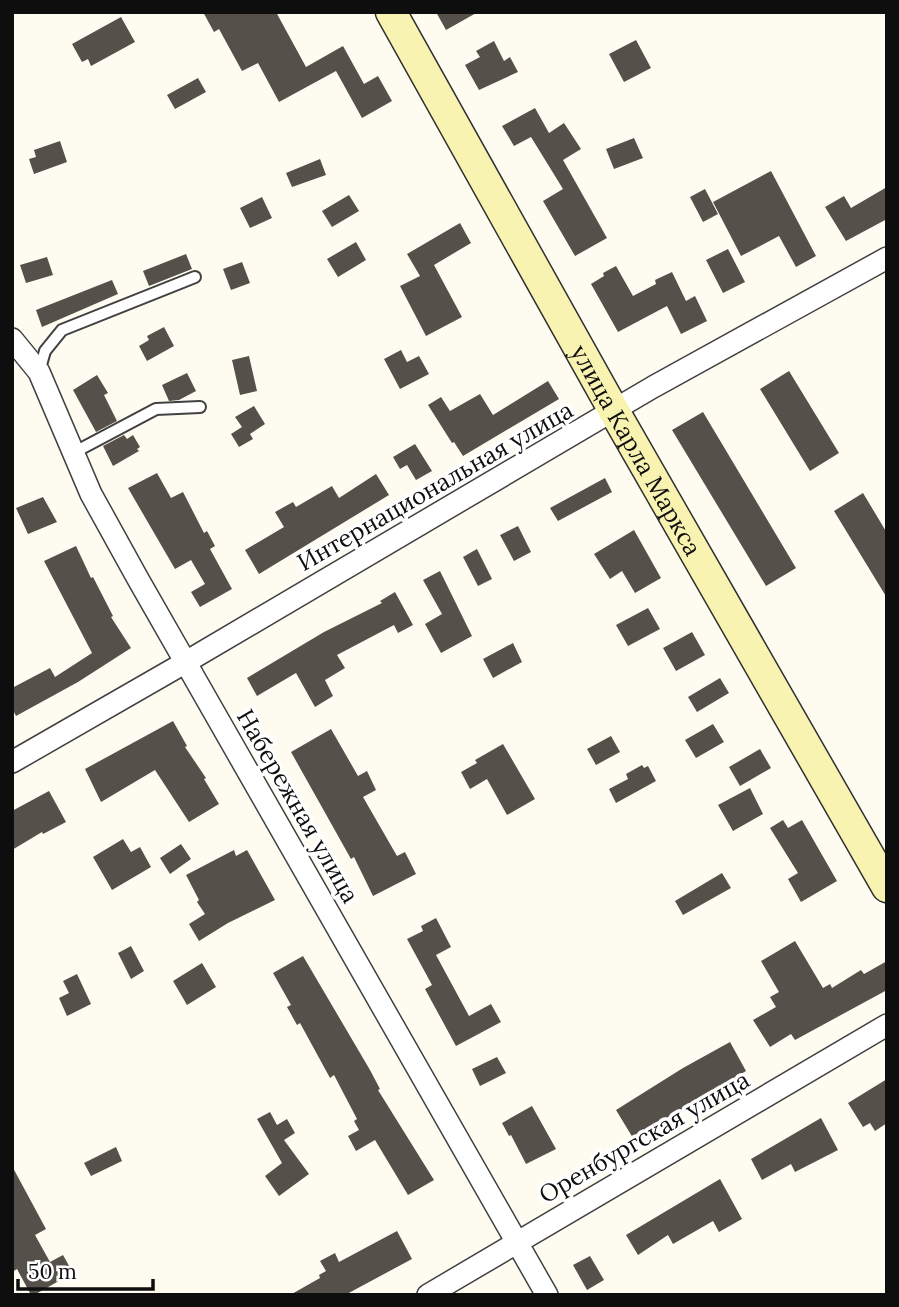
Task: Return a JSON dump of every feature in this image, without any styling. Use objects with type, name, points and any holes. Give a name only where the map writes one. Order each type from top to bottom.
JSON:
[{"type":"main road","name":"улица Карла Маркса","points":[[391,12],[614,411],[887,887]]},
{"type":"street","name":"Интернациональная улица","points":[[12,762],[653,387],[887,258]]},
{"type":"street","name":"Набережная улица","points":[[12,338],[39,372],[91,494],[547,1295]]},
{"type":"street","name":"Оренбургская улица","points":[[428,1295],[887,1025]]},
{"type":"lane","points":[[39,372],[45,351],[62,330],[195,277]]},
{"type":"lane","points":[[74,453],[156,410],[201,407]]},
{"type":"building","points":[[203,12],[276,12],[306,67],[343,46],[364,84],[378,76],[392,101],[362,118],[336,71],[279,102],[258,63],[242,71],[219,29],[214,32]]},
{"type":"building","points":[[436,12],[478,12],[446,30]]},
{"type":"building","points":[[121,17],[135,42],[91,66],[88,59],[82,62],[72,44]]},
{"type":"building","points":[[636,40],[651,68],[624,82],[609,54]]},
{"type":"building","points":[[494,41],[504,61],[510,57],[518,72],[479,90],[465,65],[480,57],[476,51]]},
{"type":"building","points":[[198,78],[206,92],[175,109],[167,95]]},
{"type":"building","points":[[535,108],[549,133],[564,123],[581,149],[563,160],[607,238],[575,256],[543,201],[563,189],[531,137],[514,146],[502,126]]},
{"type":"building","points":[[634,138],[643,158],[614,169],[606,149]]},
{"type":"building","points":[[60,141],[67,162],[34,174],[29,159],[36,157],[34,150]]},
{"type":"building","points":[[320,159],[326,175],[292,187],[286,173]]},
{"type":"building","points":[[771,171],[816,256],[796,267],[779,236],[741,256],[713,202]]},
{"type":"building","points":[[887,187],[887,219],[846,241],[825,207],[844,196],[851,208]]},
{"type":"building","points":[[705,189],[718,214],[703,222],[690,197]]},
{"type":"building","points":[[349,195],[359,211],[332,227],[322,211]]},
{"type":"building","points":[[262,197],[272,218],[250,228],[240,208]]},
{"type":"building","points":[[460,223],[471,243],[434,265],[462,317],[426,336],[400,286],[420,276],[407,254]]},
{"type":"building","points":[[356,242],[366,260],[338,277],[327,259]]},
{"type":"building","points":[[728,249],[745,282],[723,293],[706,260]]},
{"type":"building","points":[[186,254],[192,269],[149,286],[143,271]]},
{"type":"building","points":[[47,257],[53,275],[26,283],[20,265]]},
{"type":"building","points":[[242,262],[250,283],[231,290],[223,269]]},
{"type":"building","points":[[616,266],[633,296],[672,272],[686,301],[695,296],[707,321],[681,334],[667,306],[618,332],[591,284]]},
{"type":"building","points":[[112,280],[118,294],[42,327],[36,310]]},
{"type":"building","points":[[164,327],[174,346],[147,361],[139,346],[149,340],[147,336]]},
{"type":"building","points":[[401,350],[407,362],[419,356],[429,374],[400,389],[384,359]]},
{"type":"building","points":[[249,356],[257,391],[240,395],[232,360]]},
{"type":"building","points":[[789,371],[839,453],[810,471],[760,389]]},
{"type":"building","points":[[187,373],[196,391],[179,400],[169,401],[162,385]]},
{"type":"building","points":[[97,375],[108,393],[104,395],[117,421],[96,432],[73,390]]},
{"type":"building","points":[[548,381],[559,399],[463,456],[428,405],[441,397],[450,411],[480,394],[493,415]]},
{"type":"building","points":[[254,406],[265,424],[250,434],[253,439],[239,447],[231,434],[242,427],[235,417]]},
{"type":"building","points":[[703,412],[796,568],[766,586],[672,430]]},
{"type":"building","points":[[124,435],[127,439],[133,435],[140,447],[137,449],[139,451],[113,466],[103,446]]},
{"type":"building","points":[[415,444],[432,471],[416,480],[407,465],[400,469],[393,457]]},
{"type":"building","points":[[157,473],[171,498],[183,492],[204,533],[207,531],[215,546],[210,549],[232,589],[200,607],[191,592],[205,584],[191,560],[175,569],[128,488]]},
{"type":"building","points":[[376,474],[389,495],[259,574],[245,550],[284,527],[275,512],[293,502],[296,507],[332,486],[339,498]]},
{"type":"building","points":[[605,478],[612,492],[558,521],[550,508]]},
{"type":"building","points":[[863,493],[887,533],[887,598],[834,511]]},
{"type":"building","points":[[43,497],[57,522],[28,534],[16,508]]},
{"type":"building","points":[[518,526],[531,552],[514,561],[500,535]]},
{"type":"building","points":[[634,530],[661,578],[635,593],[622,571],[610,579],[594,554]]},
{"type":"building","points":[[76,546],[113,616],[111,617],[131,648],[78,682],[16,716],[12,708],[12,688],[50,668],[55,677],[92,653],[44,561]]},
{"type":"building","points":[[477,549],[492,579],[478,586],[463,557]]},
{"type":"building","points":[[440,571],[472,636],[441,653],[425,624],[442,614],[423,580]]},
{"type":"building","points":[[395,592],[413,625],[398,633],[394,625],[337,655],[345,668],[325,680],[333,696],[315,707],[296,673],[257,696],[247,678],[324,632],[382,603],[380,601]]},
{"type":"building","points":[[648,608],[660,629],[628,646],[616,625]]},
{"type":"building","points":[[692,632],[705,655],[676,671],[663,648]]},
{"type":"building","points":[[513,643],[522,662],[493,678],[483,659]]},
{"type":"building","points":[[720,678],[729,693],[697,712],[688,697]]},
{"type":"building","points":[[173,721],[187,746],[185,747],[206,778],[204,779],[219,804],[189,822],[155,770],[101,802],[85,769]]},
{"type":"building","points":[[713,724],[724,742],[696,758],[685,740]]},
{"type":"building","points":[[331,729],[358,776],[367,771],[376,790],[363,797],[397,856],[405,852],[416,874],[373,896],[354,857],[351,859],[291,752]]},
{"type":"building","points":[[611,736],[620,752],[596,765],[587,749]]},
{"type":"building","points":[[503,744],[535,799],[507,815],[487,779],[470,789],[461,772],[477,763],[475,760]]},
{"type":"building","points":[[760,749],[771,768],[740,786],[729,767]]},
{"type":"building","points":[[642,765],[644,768],[648,766],[656,781],[616,803],[609,789],[628,779],[626,774]]},
{"type":"building","points":[[750,788],[763,814],[733,831],[718,805]]},
{"type":"building","points":[[49,791],[66,822],[43,834],[42,832],[12,850],[12,811]]},
{"type":"building","points":[[783,820],[788,828],[802,820],[837,881],[801,902],[788,879],[798,873],[770,828]]},
{"type":"building","points":[[123,839],[131,852],[140,847],[151,867],[112,890],[93,857]]},
{"type":"building","points":[[181,844],[191,859],[170,874],[160,858]]},
{"type":"building","points":[[234,850],[236,856],[247,850],[275,900],[199,941],[189,924],[205,914],[186,875]]},
{"type":"building","points":[[722,873],[731,888],[683,915],[675,901]]},
{"type":"building","points":[[436,918],[451,947],[436,955],[469,1016],[491,1004],[501,1022],[456,1046],[425,989],[432,985],[407,939],[423,931],[421,926]]},
{"type":"building","points":[[795,941],[823,988],[830,984],[832,988],[861,970],[864,974],[887,961],[887,990],[795,1040],[791,1034],[770,1047],[753,1020],[776,1007],[770,997],[779,992],[761,961]]},
{"type":"building","points":[[131,946],[144,971],[131,979],[118,953]]},
{"type":"building","points":[[303,956],[370,1070],[380,1089],[378,1090],[434,1180],[408,1195],[375,1140],[356,1151],[348,1136],[359,1130],[354,1121],[357,1119],[334,1075],[330,1078],[300,1023],[297,1025],[287,1007],[291,1005],[273,973]]},
{"type":"building","points":[[202,963],[216,987],[187,1005],[173,981]]},
{"type":"building","points":[[77,974],[91,1004],[67,1016],[59,998],[69,993],[63,981]]},
{"type":"building","points":[[730,1042],[746,1071],[633,1138],[616,1110]]},
{"type":"building","points":[[497,1057],[506,1073],[480,1086],[472,1069]]},
{"type":"building","points":[[887,1079],[887,1123],[875,1131],[870,1123],[863,1127],[848,1103]]},
{"type":"building","points":[[532,1106],[556,1149],[526,1164],[502,1123]]},
{"type":"building","points":[[270,1112],[277,1125],[287,1119],[295,1133],[284,1140],[309,1174],[279,1196],[265,1176],[282,1163],[257,1119]]},
{"type":"building","points":[[821,1118],[838,1150],[795,1172],[791,1164],[762,1180],[751,1159]]},
{"type":"building","points":[[116,1147],[122,1161],[91,1176],[84,1163]]},
{"type":"building","points":[[12,1166],[46,1229],[35,1235],[50,1262],[63,1255],[73,1273],[34,1295],[31,1295],[17,1269],[12,1272]]},
{"type":"building","points":[[720,1179],[742,1219],[719,1232],[713,1221],[673,1244],[668,1235],[638,1255],[626,1235]]},
{"type":"building","points":[[397,1231],[412,1259],[345,1295],[290,1295],[320,1278],[319,1275],[326,1271],[320,1261],[335,1253],[339,1262]]},
{"type":"building","points":[[590,1256],[604,1280],[587,1290],[573,1265]]}]
